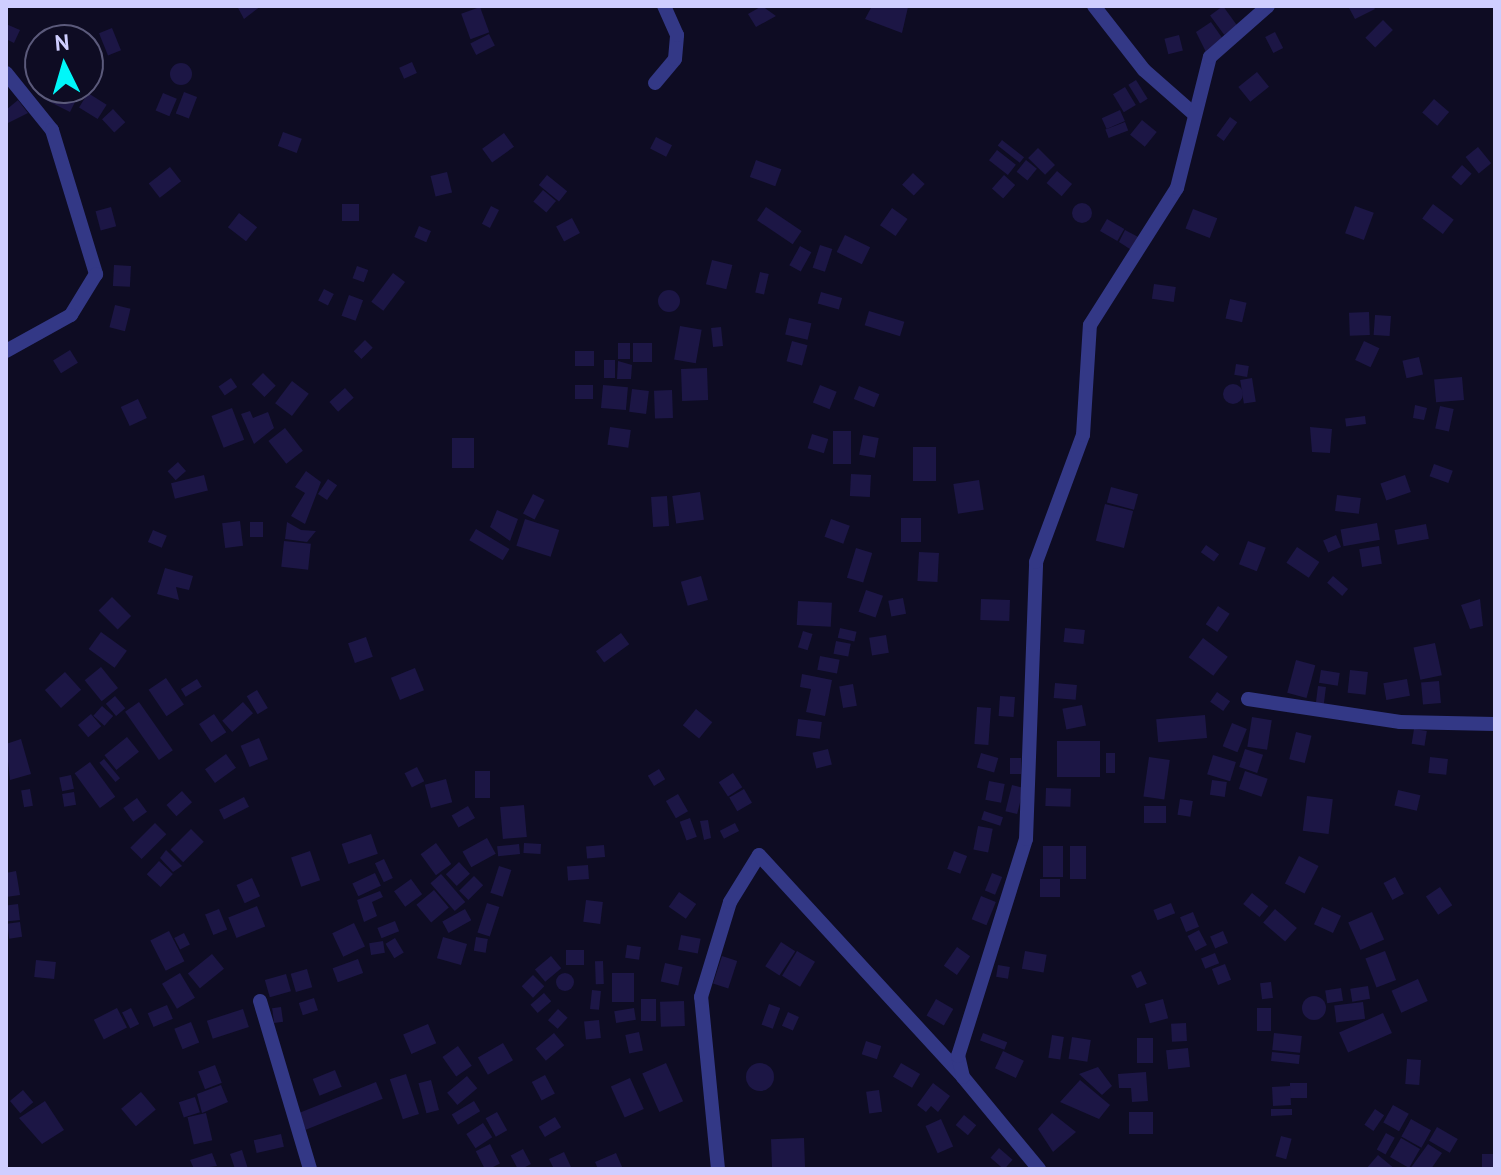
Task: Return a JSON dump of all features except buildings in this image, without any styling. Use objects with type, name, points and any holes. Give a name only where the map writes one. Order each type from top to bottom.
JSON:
[{"type":"street","points":[[655,83],[675,59],[677,35],[664,6]]},
{"type":"street","points":[[1094,6],[1144,70],[1194,114]]},
{"type":"street","points":[[963,1077],[962,1037],[1026,839],[1036,562],[1083,435],[1090,325],[1167,209],[1210,57],[1268,6]]},
{"type":"street","points":[[6,73],[52,130],[96,274],[71,315],[6,351]]},
{"type":"street","points":[[1248,699],[1400,722],[1495,724]]},
{"type":"street","points":[[718,1169],[701,997],[730,902],[759,855],[963,1077],[1039,1169]]},
{"type":"street","points":[[260,1001],[310,1169]]}]
